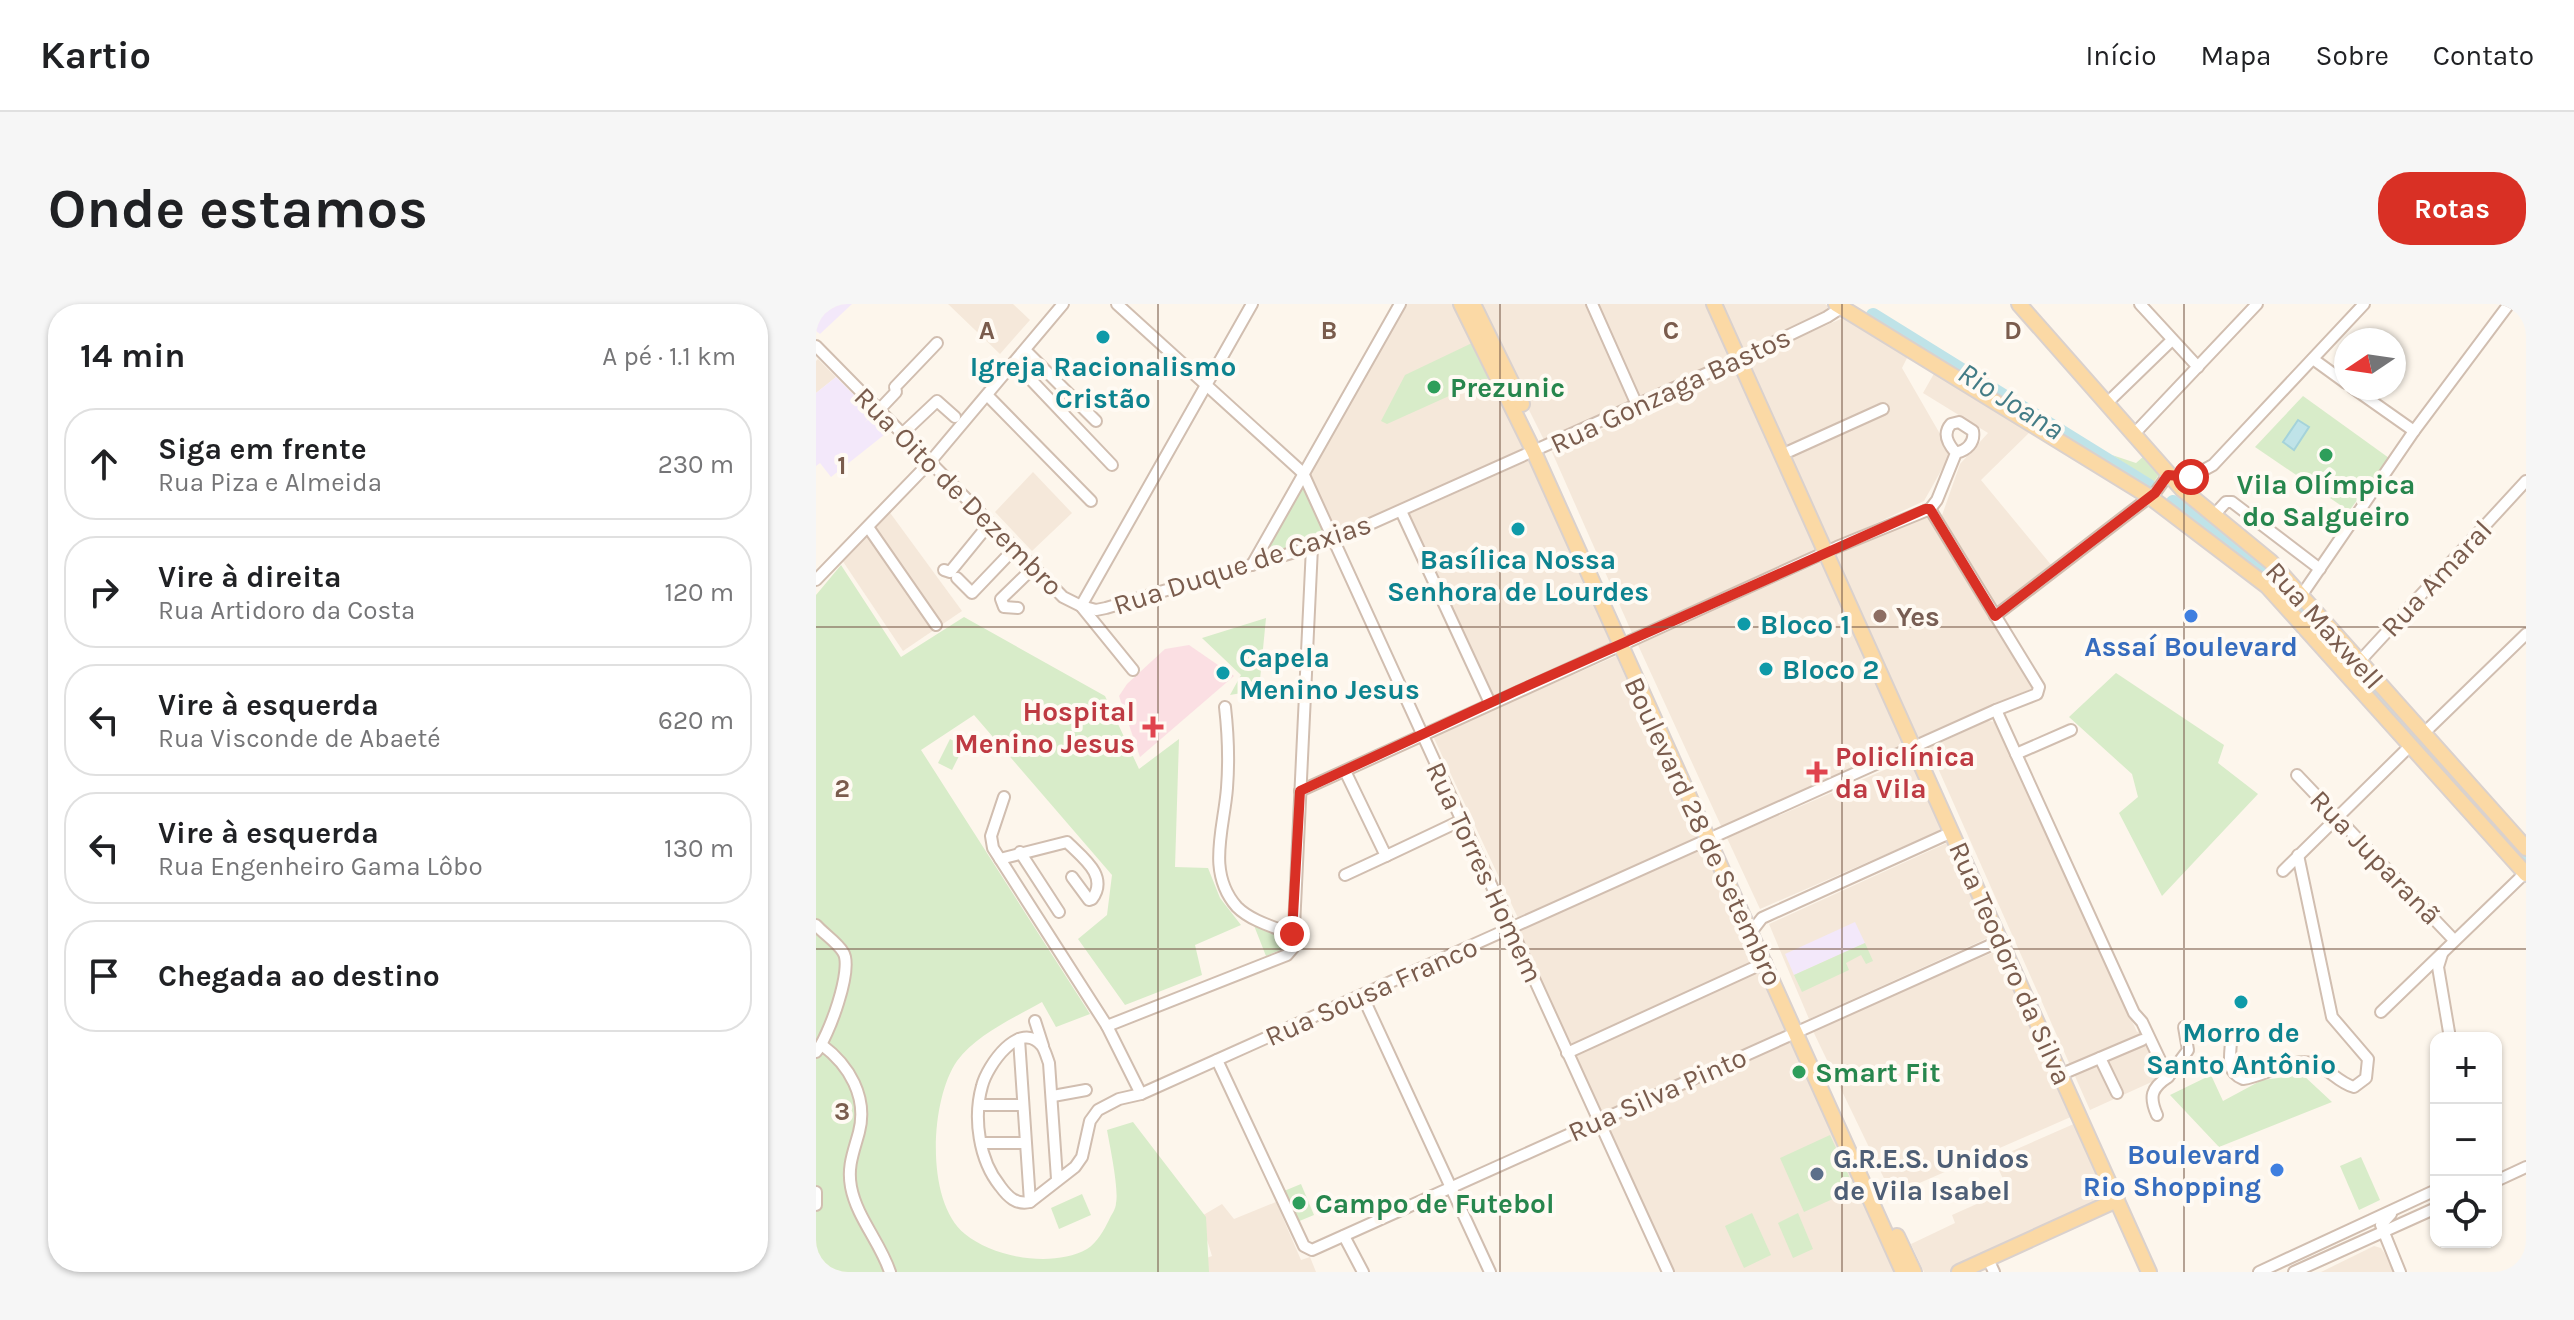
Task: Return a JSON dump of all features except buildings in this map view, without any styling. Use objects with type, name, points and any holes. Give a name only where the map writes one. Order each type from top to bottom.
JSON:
[{"type":"main road","name":"Boulevard 28 de Setembro","points":[[1465,304],[1538,450],[1623,643],[1755,927],[1903,1272]]},
{"type":"main road","name":"Rua Teodoro da Silva","points":[[1714,304],[2149,1272]]},
{"type":"main road","name":"Rua Maxwell","points":[[1841,305],[2150,497],[2267,586],[2526,873]]},
{"type":"main road","name":"Rua Maxwell","points":[[2021,305],[2168,475],[2271,562],[2526,848]]},
{"type":"main road","name":"Boulevard 28 de Setembro","points":[[1755,927],[1766,962],[1914,1272]]},
{"type":"main road","points":[[1959,1272],[1991,1265],[2117,1200]]},
{"type":"street","points":[[816,580],[930,462],[1063,304]]},
{"type":"street","points":[[1117,304],[1303,473]]},
{"type":"street","points":[[1081,606],[1252,304]]},
{"type":"street","points":[[1252,565],[1400,304]]},
{"type":"street","points":[[1592,304],[1637,405]]},
{"type":"street","points":[[2140,304],[2198,367]]},
{"type":"street","points":[[2134,434],[2257,304]]},
{"type":"street","points":[[1930,509],[1995,616],[2150,497],[2168,475],[2191,477],[2206,471],[2364,304]]},
{"type":"street","points":[[2301,596],[2414,431],[2509,304]]},
{"type":"street","name":"Rua Gonzaga Bastos","points":[[1538,450],[1739,359],[1841,305]]},
{"type":"street","points":[[2106,404],[2172,340]]},
{"type":"street","points":[[879,410],[896,392],[895,387],[937,343]]},
{"type":"street","name":"Rua Oito de Dezembro","points":[[816,346],[1063,597],[1081,606],[1133,670]]},
{"type":"street","points":[[1025,350],[1096,421]]},
{"type":"street","points":[[2313,359],[2334,374]]},
{"type":"street","points":[[1015,363],[1112,465]]},
{"type":"street","points":[[988,396],[1091,501]]},
{"type":"street","points":[[2370,400],[2414,431]]},
{"type":"street","points":[[902,434],[937,401],[955,417]]},
{"type":"street","points":[[1790,451],[1883,409]]},
{"type":"street","name":"Rua Duque de Caxias","points":[[1081,606],[1096,610],[1106,608],[1332,541],[1538,450]]},
{"type":"street","points":[[1300,791],[1826,552],[1930,509],[1937,500],[1956,453]]},
{"type":"street","name":"Rua Torres Homem","points":[[1303,473],[1668,1272]]},
{"type":"street","name":"Rua Amaral","points":[[2347,675],[2524,486]]},
{"type":"street","points":[[2214,515],[2226,502],[2232,502],[2320,569]]},
{"type":"street","points":[[1401,511],[1490,703]]},
{"type":"street","points":[[944,570],[950,572],[990,523]]},
{"type":"street","points":[[868,527],[936,625]]},
{"type":"street","points":[[1107,1026],[1287,955],[1293,948],[1312,547]]},
{"type":"street","points":[[957,578],[976,596],[1015,548]]},
{"type":"street","points":[[1018,608],[1004,607],[1001,599],[1034,567]]},
{"type":"street","name":"Rua Sousa Franco","points":[[1057,1179],[1075,1167],[1082,1157],[1090,1121],[1098,1110],[1119,1099],[1141,1094],[2039,691],[1995,616]]},
{"type":"street","points":[[2423,734],[2526,634]]},
{"type":"street","points":[[1225,707],[1227,787],[1218,862],[1220,876],[1225,890],[1250,917],[1292,934]]},
{"type":"street","points":[[1996,710],[2134,1013],[2142,1022],[2168,1077]]},
{"type":"street","points":[[2016,754],[2071,730]]},
{"type":"street","points":[[2283,871],[2411,745]]},
{"type":"street","points":[[1345,771],[1386,856]]},
{"type":"street","name":"Rua Juparanã","points":[[2297,775],[2454,940]]},
{"type":"street","points":[[1004,797],[991,836],[993,848],[1107,1026],[1141,1094]]},
{"type":"street","points":[[1345,875],[1462,820]]},
{"type":"street","points":[[1755,927],[1952,832]]},
{"type":"street","points":[[1000,859],[1067,842],[1093,869],[1099,886],[1095,896],[1089,900],[1072,877]]},
{"type":"street","points":[[1020,852],[1059,912]]},
{"type":"street","points":[[2231,1042],[2230,1067],[2233,1074],[2243,1079],[2293,1064],[2311,1062],[2354,1087],[2366,1078],[2369,1066],[2362,1049],[2332,1017],[2298,855]]},
{"type":"street","points":[[2381,1012],[2526,873]]},
{"type":"street","points":[[816,925],[842,950],[846,959],[838,1002],[819,1049],[843,1063],[855,1085],[861,1113],[850,1161],[851,1188],[890,1272]]},
{"type":"street","name":"Rua Silva Pinto","points":[[1217,1060],[1304,1246],[1312,1250],[2002,940]]},
{"type":"street","points":[[2445,949],[2438,967],[2449,1032]]},
{"type":"street","points":[[1567,1053],[1766,962]]},
{"type":"street","points":[[1362,995],[1490,1272]]},
{"type":"street","points":[[1035,1021],[1049,1063],[1057,1179],[1030,1202],[1021,1204],[1001,1188],[991,1174],[981,1143],[979,1105],[982,1086],[994,1060],[1004,1049],[1019,1039],[1033,1039],[1043,1046]]},
{"type":"street","points":[[2157,1115],[2152,1104],[2152,1091],[2168,1077],[2188,1050],[2184,1027]]},
{"type":"street","points":[[1019,1039],[1030,1202]]},
{"type":"street","points":[[2062,1074],[2142,1040]]},
{"type":"street","points":[[2100,1058],[2117,1093]]},
{"type":"street","points":[[1053,1096],[1086,1090]]},
{"type":"street","points":[[979,1105],[1023,1105]]},
{"type":"street","points":[[981,1143],[1025,1143]]},
{"type":"street","points":[[2502,1178],[2526,1167]]},
{"type":"street","points":[[816,1192],[816,1205]]},
{"type":"street","points":[[2259,1272],[2430,1193]]},
{"type":"street","points":[[2395,1209],[2381,1223],[2400,1272]]},
{"type":"street","points":[[2294,1272],[2430,1211]]},
{"type":"street","points":[[1344,1236],[1363,1272]]},
{"type":"shaded area","points":[[816,304],[852,304],[820,334],[816,331]]},
{"type":"shaded area","points":[[948,304],[1013,304],[1030,320],[1000,354]]},
{"type":"shaded area","points":[[1406,304],[1456,304],[1530,450],[1335,534],[1309,474]]},
{"type":"shaded area","points":[[1476,304],[1705,304],[1730,357],[1544,440]]},
{"type":"shaded area","points":[[1718,304],[1825,304],[1833,309],[1740,352]]},
{"type":"shaded area","points":[[1843,318],[1908,356],[1902,368],[1951,453],[1924,501],[1829,545],[1745,361]]},
{"type":"shaded area","points":[[818,359],[836,377],[816,393],[816,361]]},
{"type":"shaded area","points":[[1737,369],[1817,549],[1632,633],[1552,452]]},
{"type":"shaded area","points":[[1936,370],[2033,429],[1981,480],[2052,566],[1996,611],[1940,521],[1960,464],[1988,433],[1923,393]]},
{"type":"shaded area","points":[[836,377],[873,414],[864,423],[875,414],[889,431],[831,477],[820,463],[816,466],[816,393]]},
{"type":"shaded area","points":[[1532,459],[1611,644],[1493,697],[1409,514]]},
{"type":"shaded area","points":[[1033,472],[1072,513],[1032,551],[995,512]]},
{"type":"shaded area","points":[[888,510],[962,611],[903,651],[842,560]]},
{"type":"shaded area","points":[[1924,513],[2033,688],[1918,738],[1834,554]]},
{"type":"shaded area","points":[[1824,561],[1905,746],[1722,828],[1638,645]]},
{"type":"shaded area","name":"Hospital Menino Jesus","points":[[1189,645],[1234,676],[1140,757],[1119,696],[1127,684],[1165,649]]},
{"type":"shaded area","points":[[1616,656],[1698,838],[1518,918],[1433,736]]},
{"type":"shaded area","points":[[1987,721],[1997,722],[2137,1032],[2146,1029],[2167,1075],[2090,1110],[1929,748]]},
{"type":"shaded area","points":[[1912,758],[1944,829],[1760,909],[1727,838]]},
{"type":"shaded area","points":[[1949,842],[1992,936],[1809,1019],[1769,924]]},
{"type":"shaded area","points":[[1709,843],[1761,960],[1571,1047],[1518,930]]},
{"type":"shaded area","points":[[1855,922],[1865,943],[1794,975],[1785,954]]},
{"type":"shaded area","points":[[1999,950],[2073,1116],[1892,1195],[1812,1029]]},
{"type":"shaded area","points":[[1765,966],[1790,1032],[1603,1115],[1575,1054]]},
{"type":"shaded area","points":[[1795,1040],[1897,1272],[1672,1272],[1605,1121]]},
{"type":"shaded area","points":[[2076,1123],[2108,1196],[2106,1199],[1949,1272],[1924,1272],[1911,1244],[1955,1223],[1952,1215],[2008,1190],[1994,1159]]},
{"type":"shaded area","points":[[1276,1202],[1301,1260],[1310,1257],[1316,1272],[1182,1272],[1187,1265],[1212,1256],[1200,1217],[1222,1204],[1234,1219]]},
{"type":"shaded area","points":[[2374,1246],[2381,1248],[2393,1272],[2321,1272]]},
{"type":"green space","name":"Prezunic","points":[[1472,343],[1489,378],[1387,424],[1381,421],[1405,375]]},
{"type":"green space","name":"Vila Olímpica do Salgueiro","points":[[2303,396],[2389,458],[2349,511],[2255,447]]},
{"type":"green space","points":[[2112,455],[2136,463],[2144,456],[2160,473],[2154,482]]},
{"type":"green space","points":[[1303,486],[1326,536],[1257,558]]},
{"type":"green space","points":[[841,565],[901,657],[964,617],[1105,696],[1139,769],[1179,739],[1175,867],[1208,868],[1220,898],[1241,925],[1195,945],[1202,975],[1125,1005],[1078,939],[1107,915],[1112,875],[974,715],[921,750],[1090,1014],[1056,1027],[1042,1002],[996,1027],[965,1051],[948,1078],[941,1100],[936,1150],[943,1199],[952,1219],[965,1234],[1007,1254],[1024,1258],[1058,1258],[1087,1249],[1105,1228],[1117,1197],[1107,1130],[1133,1122],[1206,1217],[1209,1272],[816,1272],[816,595]]},
{"type":"green space","points":[[1266,618],[1259,690],[1230,695],[1241,675],[1202,638]]},
{"type":"green space","points":[[2116,673],[2224,745],[2218,763],[2258,794],[2162,896],[2119,813],[2138,797],[2132,774],[2069,717]]},
{"type":"green space","points":[[950,739],[964,746],[952,770],[938,763]]},
{"type":"green space","points":[[1253,923],[1285,936],[1287,947],[1266,956]]},
{"type":"green space","points":[[1865,943],[1873,961],[1866,964],[1861,955],[1846,963],[1849,970],[1802,992],[1794,975]]},
{"type":"green space","points":[[2211,1075],[2223,1101],[2262,1080],[2303,1075],[2332,1102],[2219,1147],[2170,1095]]},
{"type":"green space","name":"G.R.E.S. Unidos de Vila Isabel","points":[[1830,1135],[1855,1189],[1804,1212],[1780,1158]]},
{"type":"green space","points":[[2361,1157],[2380,1200],[2359,1210],[2340,1166]]},
{"type":"green space","name":"Campo de Futebol","points":[[1301,1184],[1314,1215],[1297,1222],[1284,1191]]},
{"type":"green space","points":[[1082,1194],[1091,1215],[1059,1229],[1051,1208]]},
{"type":"green space","points":[[1752,1213],[1771,1255],[1744,1268],[1725,1226]]},
{"type":"green space","points":[[1798,1213],[1813,1249],[1793,1258],[1778,1223]]},
{"type":"water","points":[[2298,420],[2309,427],[2294,450],[2283,442]]},
{"type":"waterway","name":"Rio Joana","points":[[1873,315],[2149,486]]},
{"type":"waterway","name":"Rio Joana","points":[[2173,502],[2274,577],[2344,657]]},
{"type":"waterway","name":"Rio Joana","points":[[2365,679],[2523,858]]},
{"type":"place","name":"Igreja Racionalismo Cristão","points":[[1103,337]]},
{"type":"place","name":"Prezunic","points":[[1434,387]]},
{"type":"place","name":"Vila Olímpica do Salgueiro","points":[[2326,455]]},
{"type":"place","name":"Basílica Nossa Senhora de Lourdes","points":[[1518,529]]},
{"type":"place","name":"Yes","points":[[1880,616]]},
{"type":"place","name":"Assaí Boulevard","points":[[2191,616]]},
{"type":"place","name":"Bloco 1","points":[[1744,624]]},
{"type":"place","name":"Bloco 2","points":[[1766,669]]},
{"type":"place","name":"Capela Menino Jesus","points":[[1223,673]]},
{"type":"place","name":"Hospital Menino Jesus","points":[[1153,727]]},
{"type":"place","name":"Policlínica da Vila","points":[[1817,772]]},
{"type":"place","name":"Morro de Santo Antônio","points":[[2241,1002]]},
{"type":"place","name":"Smart Fit","points":[[1799,1072]]},
{"type":"place","name":"Boulevard Rio Shopping","points":[[2277,1170]]},
{"type":"place","name":"G.R.E.S. Unidos de Vila Isabel","points":[[1817,1174]]},
{"type":"place","name":"Campo de Futebol","points":[[1299,1203]]},
{"type":"route","points":[[1292,934],[1300,791],[1518,690],[1925,509],[1930,509],[1995,616],[2155,493],[2168,475],[2191,477]]}]
